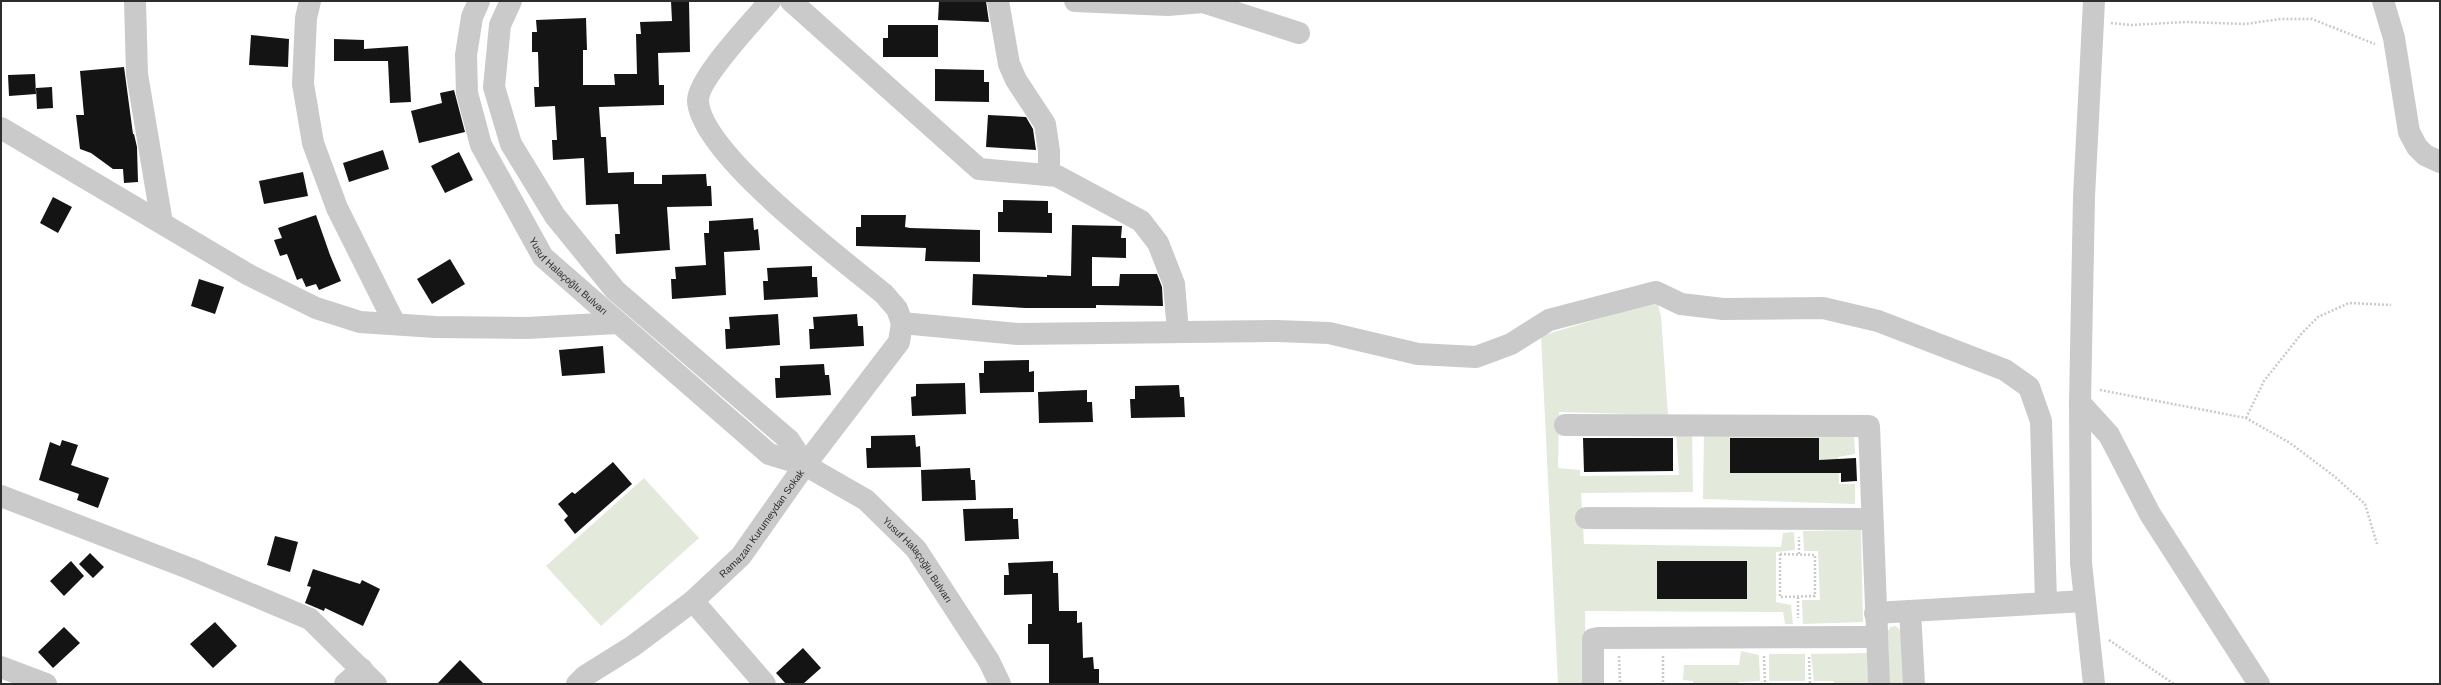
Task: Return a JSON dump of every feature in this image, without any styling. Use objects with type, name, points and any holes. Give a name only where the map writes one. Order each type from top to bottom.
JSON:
[{"type":"street","points":[[135,1],[137,74],[162,224]]},
{"type":"street","points":[[310,1],[306,18],[303,84],[313,143],[337,208],[395,324]]},
{"type":"street","name":"Yusuf Halaçoğlu Bulvarı","points":[[479,1],[472,17],[466,55],[467,94],[481,145],[543,257],[769,454],[805,465],[866,500],[916,549],[989,661],[1000,684]]},
{"type":"street","name":"Yusuf Halaçoğlu Bulvarı","points":[[511,1],[500,25],[494,87],[512,144],[555,216],[615,290],[790,440],[805,465]]},
{"type":"street","points":[[770,1],[705,79],[698,100],[707,128],[755,186],[884,294],[897,309],[902,323],[1018,334],[1178,332],[1329,333],[1418,354],[1476,357],[1511,344],[1549,320],[1656,292],[1681,304],[1723,309],[1822,308],[1878,321],[2005,370],[2029,387],[2041,421],[2046,603]]},
{"type":"street","points":[[791,1],[980,169],[1057,176],[1141,221],[1158,243],[1174,284],[1178,332]]},
{"type":"street","points":[[998,1],[1009,64],[1016,80],[1045,124],[1050,151],[1049,175]]},
{"type":"street","points":[[1075,1],[1167,3],[1203,2],[1300,33]]},
{"type":"street","points":[[2383,1],[2391,23],[2412,140],[2425,155],[2440,162]]},
{"type":"street","points":[[2093,11],[2084,197],[2080,394],[2081,563],[2094,684]]},
{"type":"street","points":[[1,128],[249,275],[316,308],[360,322],[527,328],[617,322]]},
{"type":"street","name":"Ramazan Kurumeydan Sokak","points":[[577,684],[585,676],[633,646],[693,601],[741,556],[805,465],[899,342],[902,323]]},
{"type":"street","points":[[2080,394],[2109,435],[2150,514],[2259,684]]},
{"type":"street","points":[[1565,425],[1869,426],[1875,614],[1879,684]]},
{"type":"street","points":[[1,496],[191,569],[310,619],[369,677],[345,684]]},
{"type":"street","points":[[1586,518],[1872,519]]},
{"type":"street","points":[[693,601],[765,684]]},
{"type":"street","points":[[1875,614],[2084,601]]},
{"type":"street","points":[[1910,611],[1914,684]]},
{"type":"street","points":[[1593,684],[1593,639],[1876,637]]},
{"type":"street","points":[[1,667],[46,684]]},
{"type":"path","points":[[2093,11],[2131,25],[2186,22],[2245,24],[2280,19],[2312,18],[2396,54]]},
{"type":"path","points":[[2246,418],[2264,381],[2302,333],[2318,317],[2349,304],[2391,305]]},
{"type":"path","points":[[2080,394],[2246,418],[2290,443],[2334,476],[2364,504],[2377,544]]},
{"type":"path","points":[[1780,554],[1815,555],[1815,596],[1780,597],[1780,554]]},
{"type":"path","points":[[2087,625],[2174,684]]},
{"type":"path","points":[[1764,637],[1765,684]]},
{"type":"path","points":[[1808,637],[1810,684]]},
{"type":"path","points":[[1618,638],[1620,682]]},
{"type":"path","points":[[1663,638],[1663,683]]},
{"type":"shaded area","points":[[1657,301],[1661,316],[1668,415],[1559,412],[1558,468],[1580,470],[1580,476],[1679,475],[1676,432],[1692,430],[1693,492],[1581,493],[1584,544],[1781,547],[1783,533],[1794,532],[1795,550],[1776,552],[1776,602],[1791,605],[1793,624],[1785,624],[1783,612],[1585,611],[1586,684],[1558,684],[1541,336]]},
{"type":"shaded area","points":[[1704,430],[1854,431],[1855,454],[1838,457],[1839,484],[1855,484],[1855,504],[1703,499]]},
{"type":"shaded area","points":[[644,478],[699,538],[601,626],[546,566]]},
{"type":"shaded area","points":[[1861,530],[1863,622],[1803,624],[1802,600],[1820,600],[1818,551],[1804,551],[1803,531]]},
{"type":"shaded area","points":[[1896,626],[1900,630],[1905,684],[1889,684],[1888,631],[1890,627]]},
{"type":"shaded area","points":[[1741,651],[1759,655],[1760,681],[1738,682],[1738,684],[1693,684],[1693,681],[1683,680],[1684,665],[1739,665]]},
{"type":"shaded area","points":[[1867,653],[1868,684],[1834,684],[1834,681],[1814,681],[1811,654]]},
{"type":"shaded area","points":[[1769,654],[1805,654],[1805,681],[1769,681]]},
{"type":"building","points":[[671,1],[689,1],[690,52],[658,53],[659,85],[664,85],[664,105],[599,107],[601,137],[606,137],[608,173],[634,172],[634,184],[662,184],[662,175],[706,174],[707,186],[711,186],[712,206],[667,207],[670,250],[616,254],[615,234],[620,234],[618,204],[586,205],[584,158],[553,160],[552,140],[557,140],[555,106],[535,107],[534,87],[539,87],[538,52],[532,52],[532,32],[537,32],[536,20],[586,18],[587,50],[583,50],[583,85],[615,85],[614,74],[637,74],[636,34],[641,34],[640,22],[672,21]]},
{"type":"building","points":[[939,1],[986,1],[989,22],[938,20]]},
{"type":"building","points":[[888,25],[938,25],[938,57],[883,57],[883,38],[888,38]]},
{"type":"building","points":[[251,35],[289,39],[288,67],[249,65]]},
{"type":"building","points":[[334,39],[364,40],[364,49],[408,46],[411,102],[390,103],[388,61],[334,61]]},
{"type":"building","points":[[124,67],[133,134],[137,147],[138,182],[124,183],[123,169],[113,169],[91,153],[80,149],[76,115],[84,115],[80,71]]},
{"type":"building","points":[[935,69],[984,70],[984,82],[989,82],[989,102],[935,101]]},
{"type":"building","points":[[35,74],[36,94],[9,96],[8,75]]},
{"type":"building","points":[[52,87],[53,108],[37,109],[36,88]]},
{"type":"building","points":[[454,90],[465,132],[419,143],[411,111],[442,103],[440,93]]},
{"type":"building","points":[[988,115],[1026,117],[1033,129],[1036,150],[986,147]]},
{"type":"building","points":[[383,150],[389,169],[349,182],[343,163]]},
{"type":"building","points":[[459,152],[473,180],[445,193],[431,166]]},
{"type":"building","points":[[303,172],[308,196],[264,204],[259,181]]},
{"type":"building","points":[[53,197],[72,207],[58,233],[40,223]]},
{"type":"building","points":[[1003,200],[1048,201],[1048,213],[1052,213],[1052,233],[998,232],[998,212],[1003,212]]},
{"type":"building","points":[[316,215],[341,281],[319,290],[316,284],[306,287],[302,278],[297,280],[287,254],[280,256],[274,240],[282,238],[278,228]]},
{"type":"building","points":[[861,215],[906,215],[905,227],[910,228],[980,230],[980,262],[925,261],[926,248],[856,246],[856,227],[861,227]]},
{"type":"building","points":[[753,218],[754,230],[758,229],[760,250],[724,252],[726,295],[672,299],[671,279],[676,279],[675,267],[706,265],[704,233],[709,233],[709,221]]},
{"type":"building","points":[[1072,225],[1122,226],[1121,238],[1126,238],[1126,258],[1092,257],[1092,286],[1119,286],[1120,274],[1157,274],[1162,287],[1163,306],[1096,305],[1096,308],[1026,308],[972,305],[973,274],[1047,277],[1047,275],[1071,276]]},
{"type":"building","points":[[450,259],[465,284],[432,304],[417,279]]},
{"type":"building","points":[[812,266],[812,277],[817,277],[818,297],[764,300],[763,281],[768,281],[767,268]]},
{"type":"building","points":[[199,279],[224,287],[215,314],[191,306]]},
{"type":"building","points":[[778,314],[780,345],[726,349],[725,329],[730,329],[729,317]]},
{"type":"building","points":[[857,314],[858,326],[863,326],[864,346],[810,349],[809,329],[814,329],[813,317]]},
{"type":"building","points":[[603,346],[605,373],[562,376],[559,350]]},
{"type":"building","points":[[1029,360],[1029,372],[1034,371],[1034,392],[980,393],[979,373],[984,373],[984,361]]},
{"type":"building","points":[[824,364],[825,375],[829,375],[831,395],[776,398],[775,378],[780,378],[780,366]]},
{"type":"building","points":[[965,383],[966,414],[912,416],[911,397],[916,396],[916,384]]},
{"type":"building","points":[[1179,385],[1180,397],[1184,397],[1185,417],[1131,418],[1130,399],[1135,399],[1135,386]]},
{"type":"building","points":[[1087,390],[1087,402],[1092,402],[1093,422],[1039,423],[1038,392]]},
{"type":"building","points":[[915,435],[916,447],[920,446],[921,467],[867,468],[866,448],[871,448],[871,436]]},
{"type":"building","points":[[1583,438],[1673,438],[1673,471],[1584,472]]},
{"type":"building","points":[[1730,438],[1819,438],[1819,460],[1856,458],[1857,481],[1841,482],[1841,473],[1730,473]]},
{"type":"building","points":[[62,440],[78,445],[71,465],[109,478],[98,508],[77,500],[79,494],[39,480],[50,442],[60,446]]},
{"type":"building","points":[[613,462],[632,484],[575,534],[564,520],[568,516],[558,504],[572,492],[575,494]]},
{"type":"building","points":[[970,468],[971,480],[975,480],[976,500],[922,501],[921,470]]},
{"type":"building","points":[[1013,508],[1013,519],[1018,519],[1019,539],[965,541],[963,509]]},
{"type":"building","points":[[275,536],[298,542],[290,572],[267,565]]},
{"type":"building","points":[[90,553],[104,567],[93,578],[79,564]]},
{"type":"building","points":[[71,561],[84,576],[64,596],[50,581]]},
{"type":"building","points":[[1053,561],[1053,573],[1058,573],[1059,611],[1077,611],[1077,623],[1082,622],[1083,658],[1093,657],[1094,669],[1099,669],[1099,684],[1049,684],[1049,644],[1028,644],[1028,624],[1032,624],[1032,594],[1004,595],[1004,575],[1009,575],[1008,563]]},
{"type":"building","points":[[1657,561],[1747,561],[1747,599],[1657,599]]},
{"type":"building","points":[[313,569],[360,584],[362,580],[380,589],[363,626],[325,608],[324,611],[305,603],[311,587],[307,586]]},
{"type":"building","points":[[215,622],[237,646],[213,668],[190,644]]},
{"type":"building","points":[[64,627],[80,643],[53,668],[38,652]]},
{"type":"building","points":[[803,648],[821,668],[803,684],[786,684],[776,673]]},
{"type":"building","points":[[460,660],[484,684],[437,684]]}]
